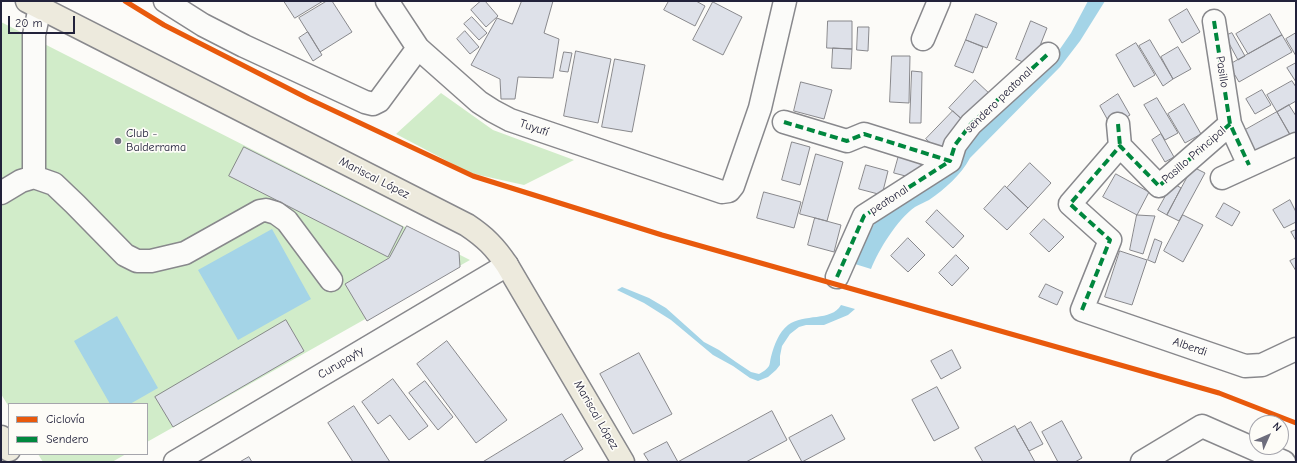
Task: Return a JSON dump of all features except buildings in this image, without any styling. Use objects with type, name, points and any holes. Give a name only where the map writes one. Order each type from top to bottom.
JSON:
[{"type":"main road","name":"Mariscal López","points":[[33,4],[467,225],[483,236],[496,249],[507,265],[623,462]]},
{"type":"main road","points":[[1,437],[8,448]]},
{"type":"street","points":[[165,1],[203,25],[244,46],[365,102],[373,104],[379,101],[418,48]]},
{"type":"street","name":"Tuyutí","points":[[387,1],[418,48],[479,102],[493,111],[510,120],[722,192],[729,191],[734,186],[760,108],[785,1]]},
{"type":"street","points":[[923,40],[939,1]]},
{"type":"street","points":[[33,4],[34,177]]},
{"type":"street","name":"Pasillo","points":[[1214,21],[1230,124]]},
{"type":"street","name":"sendero peatonal","points":[[950,160],[956,145],[971,124],[1048,54]]},
{"type":"street","points":[[784,122],[847,141],[864,134],[950,160]]},
{"type":"street","points":[[1118,124],[1120,146]]},
{"type":"street","name":"Pasillo Principal","points":[[1120,146],[1159,186],[1230,124],[1249,165]]},
{"type":"street","points":[[1222,178],[1296,144]]},
{"type":"street","name":"Alberdi","points":[[1120,146],[1070,204],[1110,240],[1082,310],[1245,366],[1262,365],[1296,349]]},
{"type":"street","name":"peatonal","points":[[837,277],[864,216],[950,160]]},
{"type":"street","points":[[1,193],[21,181],[34,177],[54,184],[125,255],[137,261],[150,261],[185,253],[260,211],[266,210],[276,213],[287,221],[330,280]]},
{"type":"street","name":"Curupayty","points":[[175,462],[507,265]]},
{"type":"street","points":[[1142,462],[1202,426],[1284,462]]},
{"type":"green space","name":"Club - Balderrama","points":[[1,22],[470,260],[148,441],[148,403],[8,403],[8,405],[1,394]]},
{"type":"green space","points":[[441,93],[493,130],[574,160],[524,185],[470,173],[396,134]]},
{"type":"green space","points":[[39,455],[124,455],[112,462],[43,462]]},
{"type":"water","points":[[1088,1],[1105,1],[1080,41],[1060,67],[970,158],[952,181],[929,200],[915,207],[902,219],[884,244],[871,269],[855,264],[861,248],[876,221],[903,201],[925,191],[946,168],[960,143],[1053,59],[1071,33]]},
{"type":"water","points":[[272,229],[311,299],[238,340],[198,270]]},
{"type":"water","points":[[622,287],[649,298],[666,308],[704,342],[719,350],[751,372],[759,374],[769,366],[777,339],[788,325],[794,321],[831,314],[841,305],[855,309],[848,315],[824,325],[806,325],[799,327],[790,334],[782,346],[780,365],[768,377],[758,381],[750,378],[733,366],[713,355],[671,320],[644,303],[617,290]]},
{"type":"water","points":[[117,316],[158,388],[132,403],[109,403],[74,341]]},
{"type":"marked path","points":[[1214,21],[1230,124]]},
{"type":"marked path","points":[[784,122],[847,141],[864,134],[950,161],[955,145],[971,124],[1048,54]]},
{"type":"marked path","points":[[1118,124],[1120,146]]},
{"type":"marked path","points":[[1082,310],[1110,240],[1070,204],[1120,146],[1159,186],[1230,124],[1249,165]]},
{"type":"marked path","points":[[837,277],[864,216],[950,161]]},
{"type":"cycle path","points":[[125,1],[164,25],[309,99],[473,176],[662,235],[1219,393],[1296,423]]},
{"type":"place","name":"Club - Balderrama","points":[[118,141]]}]
